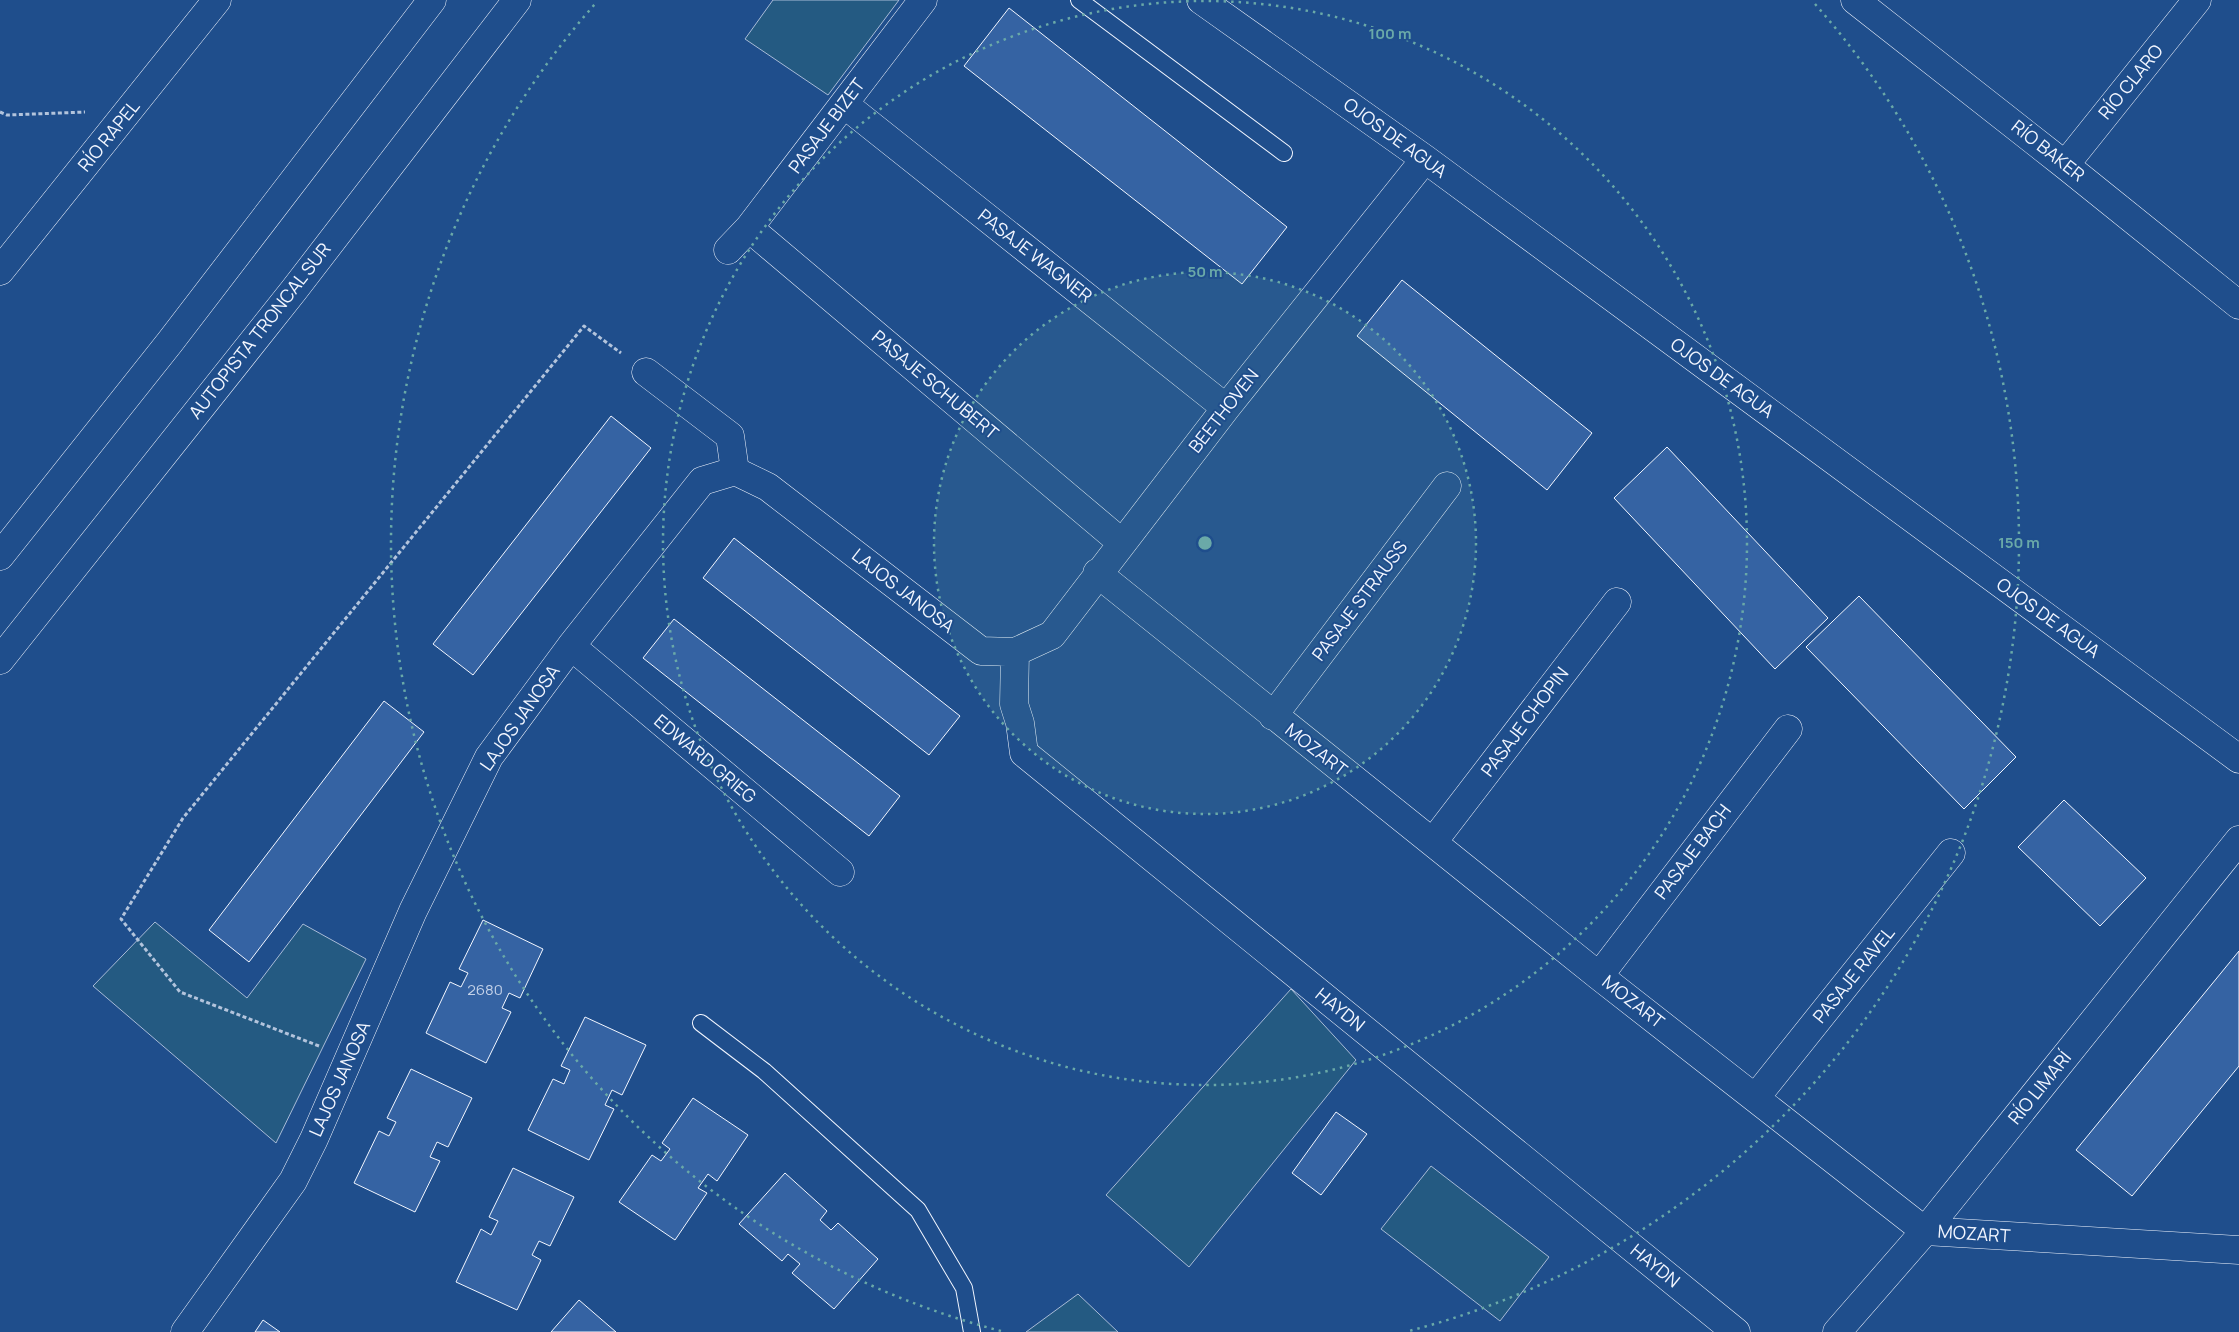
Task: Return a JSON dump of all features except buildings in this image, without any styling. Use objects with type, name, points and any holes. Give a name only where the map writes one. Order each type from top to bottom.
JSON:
[{"type":"main road","name":"RÍO RAPEL","points":[[0,271],[217,0]]},
{"type":"main road","points":[[0,556],[170,342],[432,0]]},
{"type":"main road","name":"AUTOPISTA TRONCAL SUR","points":[[0,660],[294,290],[517,0]]},
{"type":"main road","name":"PASAJE BIZET","points":[[728,250],[749,228],[923,0]]},
{"type":"main road","name":"OJOS DE AGUA","points":[[1202,0],[1425,159],[2239,759]]},
{"type":"main road","name":"RÍO BAKER","points":[[1855,0],[2239,305]]},
{"type":"main road","name":"RÍO CLARO","points":[[2065,165],[2197,0]]},
{"type":"main road","name":"PASAJE WAGNER","points":[[844,104],[1226,408]]},
{"type":"main road","name":"BEETHOVEN","points":[[1015,652],[1052,635],[1097,573],[1226,408],[1425,159]]},
{"type":"main road","name":"PASAJE SCHUBERT","points":[[749,228],[1121,542]]},
{"type":"main road","points":[[646,372],[730,436],[734,471]]},
{"type":"main road","name":"LAJOS JANOSA","points":[[185,1332],[293,1181],[314,1139],[413,912],[488,757],[571,646],[702,481],[734,471],[768,487],[981,651],[1015,652]]},
{"type":"main road","name":"PASAJE STRAUSS","points":[[1273,716],[1447,486]]},
{"type":"main road","name":"MOZART","points":[[1097,573],[1599,976],[1925,1231],[2239,1250]]},
{"type":"main road","name":"PASAJE CHOPIN","points":[[1433,842],[1617,602]]},
{"type":"main road","name":"EDWARD GRIEG","points":[[571,646],[840,872]]},
{"type":"main road","name":"HAYDN","points":[[1015,652],[1014,704],[1024,753],[1736,1332]]},
{"type":"main road","name":"PASAJE BACH","points":[[1599,976],[1788,729]]},
{"type":"main road","name":"RÍO LIMARÍ","points":[[1837,1332],[1925,1231],[2239,840]]},
{"type":"main road","name":"PASAJE RAVEL","points":[[1756,1097],[1951,853]]},
{"type":"lane","points":[[1079,0],[1284,153]]},
{"type":"lane","points":[[701,1023],[764,1070],[918,1210],[964,1288],[972,1332]]},
{"type":"path","points":[[0,112],[7,115],[128,111]]},
{"type":"path","points":[[350,1058],[180,992],[122,919],[183,818],[584,326],[646,372]]},
{"type":"shaded area","points":[[773,0],[899,0],[828,95],[745,39]]},
{"type":"shaded area","points":[[155,922],[247,998],[303,924],[366,959],[276,1143],[93,986]]},
{"type":"shaded area","points":[[1291,989],[1356,1060],[1189,1267],[1106,1195]]},
{"type":"shaded area","points":[[1431,1166],[1549,1257],[1500,1321],[1381,1229]]},
{"type":"shaded area","points":[[1078,1294],[1118,1332],[1026,1332]]}]
